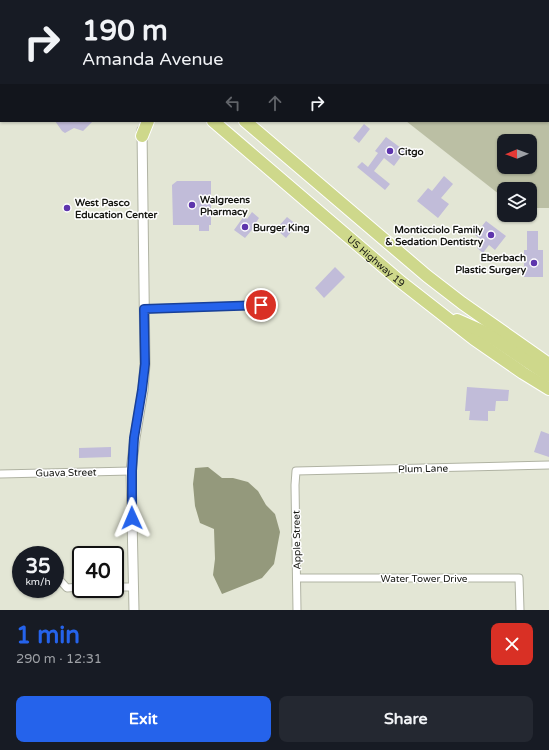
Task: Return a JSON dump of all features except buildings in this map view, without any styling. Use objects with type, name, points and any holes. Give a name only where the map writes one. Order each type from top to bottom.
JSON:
[{"type":"highway","points":[[142,136],[148,122]]},
{"type":"highway","name":"US Highway 19","points":[[214,122],[395,277],[440,313],[474,339],[549,389]]},
{"type":"highway","points":[[246,122],[428,276],[462,303],[549,364]]},
{"type":"highway","points":[[440,313],[482,331],[549,376]]},
{"type":"street","points":[[134,610],[132,471],[134,438],[145,364],[142,122]]},
{"type":"street","points":[[144,309],[261,305]]},
{"type":"street","name":"Plum Lane","points":[[296,471],[549,465]]},
{"type":"street","name":"Guava Street","points":[[0,474],[132,471]]},
{"type":"street","name":"Apple Street","points":[[296,471],[297,610]]},
{"type":"street","name":"Water Tower Drive","points":[[297,578],[519,578],[520,610]]},
{"type":"street","points":[[124,587],[134,587]]},
{"type":"shaded area","points":[[407,122],[549,122],[549,208],[537,208],[537,182],[497,182],[497,192]]},
{"type":"shaded area","points":[[208,467],[222,478],[233,478],[248,482],[258,491],[266,505],[275,514],[280,532],[274,564],[262,578],[222,594],[213,575],[215,559],[214,529],[200,523],[195,506],[193,484],[195,468]]},
{"type":"place","name":"Citgo","points":[[390,151]]},
{"type":"place","name":"Walgreens Pharmacy","points":[[192,205]]},
{"type":"place","name":"West Pasco Education Center","points":[[67,208]]},
{"type":"place","name":"Burger King","points":[[245,227]]},
{"type":"place","name":"Monticciolo Family & Sedation Dentistry","points":[[491,235]]},
{"type":"place","name":"Eberbach Plastic Surgery","points":[[534,263]]},
{"type":"route","points":[[132,518],[134,438],[145,364],[144,309],[261,305]]}]
